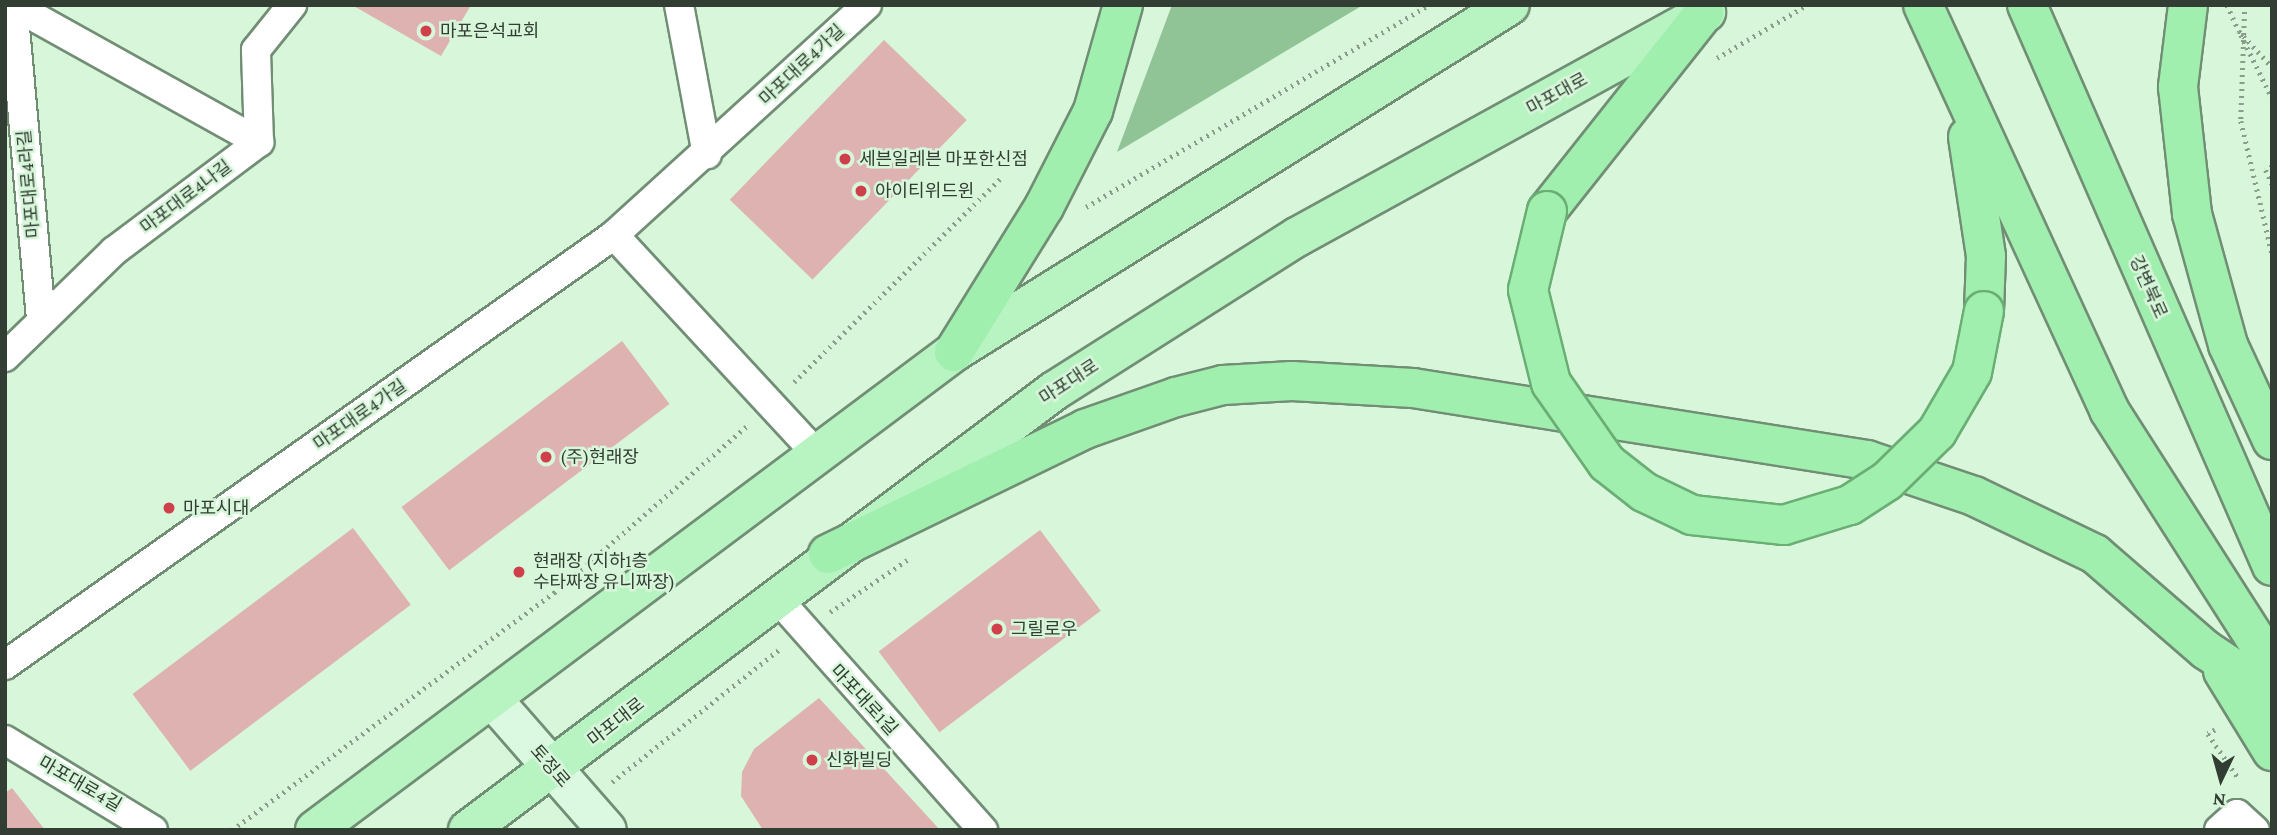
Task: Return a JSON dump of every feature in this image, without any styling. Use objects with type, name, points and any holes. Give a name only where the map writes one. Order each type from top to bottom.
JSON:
[{"type":"highway","points":[[954,352],[1044,207],[1093,111],[1123,5]]},
{"type":"highway","points":[[1923,5],[2109,410],[2272,666]]},
{"type":"highway","name":"강변북로","points":[[2027,5],[2272,566]]},
{"type":"highway","points":[[2188,5],[2178,87],[2192,214],[2228,345],[2272,440]]},
{"type":"highway","points":[[1710,9],[1547,211],[1528,290],[1551,383],[1607,463],[1644,492],[1692,515],[1784,525],[1850,505],[1887,481],[1937,432],[1972,372],[1984,311],[1986,256],[1960,90]]},
{"type":"highway","points":[[828,554],[1085,429],[1176,397],[1223,385],[1292,381],[1413,388],[1867,460],[1974,496],[2095,554],[2206,650],[2272,694]]},
{"type":"highway","points":[[2206,650],[2246,701],[2272,751]]},
{"type":"main road","points":[[315,830],[494,701],[954,352],[1510,5]]},
{"type":"main road","name":"마포대로","points":[[468,830],[554,770],[828,554],[1054,391],[1297,237],[1710,9]]},
{"type":"main road","name":"토정로","points":[[494,701],[595,817]]},
{"type":"street","name":"마포대로4라길","points":[[13,5],[259,142]]},
{"type":"street","name":"마포대로4라길","points":[[13,5],[41,321]]},
{"type":"street","points":[[259,142],[256,50],[292,5]]},
{"type":"street","points":[[679,5],[707,154]]},
{"type":"street","name":"마포대로4가길","points":[[5,665],[614,235],[707,154],[867,5]]},
{"type":"street","name":"마포대로4나길","points":[[5,356],[114,251],[259,142]]},
{"type":"street","points":[[614,235],[817,454]]},
{"type":"street","name":"마포대로1길","points":[[776,597],[803,631],[984,830]]},
{"type":"street","name":"마포대로4길","points":[[5,740],[153,830]]},
{"type":"path","points":[[1081,210],[1429,5]]},
{"type":"path","points":[[1714,60],[1807,5]]},
{"type":"path","points":[[2227,5],[2272,98]]},
{"type":"path","points":[[2245,5],[2241,121],[2272,253]]},
{"type":"path","points":[[2239,31],[2272,67]]},
{"type":"path","points":[[2272,167],[2266,170],[2272,184]]},
{"type":"path","points":[[232,830],[554,593],[770,406],[1000,179]]},
{"type":"path","points":[[595,817],[803,631],[917,553]]},
{"type":"green space","points":[[1172,5],[1363,5],[1117,152]]},
{"type":"building","name":"마포은석교회","points":[[352,5],[471,5],[441,56]]},
{"type":"building","points":[[884,40],[967,120],[813,280],[730,200]]},
{"type":"building","points":[[622,341],[670,404],[449,570],[402,507]]},
{"type":"building","points":[[353,528],[411,605],[190,771],[133,694]]},
{"type":"building","points":[[1040,530],[1101,611],[939,732],[879,652]]},
{"type":"building","name":"신화빌딩","points":[[819,698],[940,830],[763,830],[741,796],[742,772],[754,749]]},
{"type":"building","points":[[12,788],[45,830],[5,830],[5,793]]},
{"type":"place","name":"마포은석교회","points":[[426,31]]},
{"type":"place","name":"세븐일레븐 마포한신점","points":[[845,159]]},
{"type":"place","name":"아이티위드윈","points":[[861,191]]},
{"type":"place","name":"(주)현래장","points":[[546,457]]},
{"type":"place","name":"마포시대","points":[[169,508]]},
{"type":"place","name":"현래장 (지하1층 수타짜장 유니짜장)","points":[[519,572]]},
{"type":"place","name":"그릴로우","points":[[997,629]]},
{"type":"place","name":"신화빌딩","points":[[812,760]]}]
